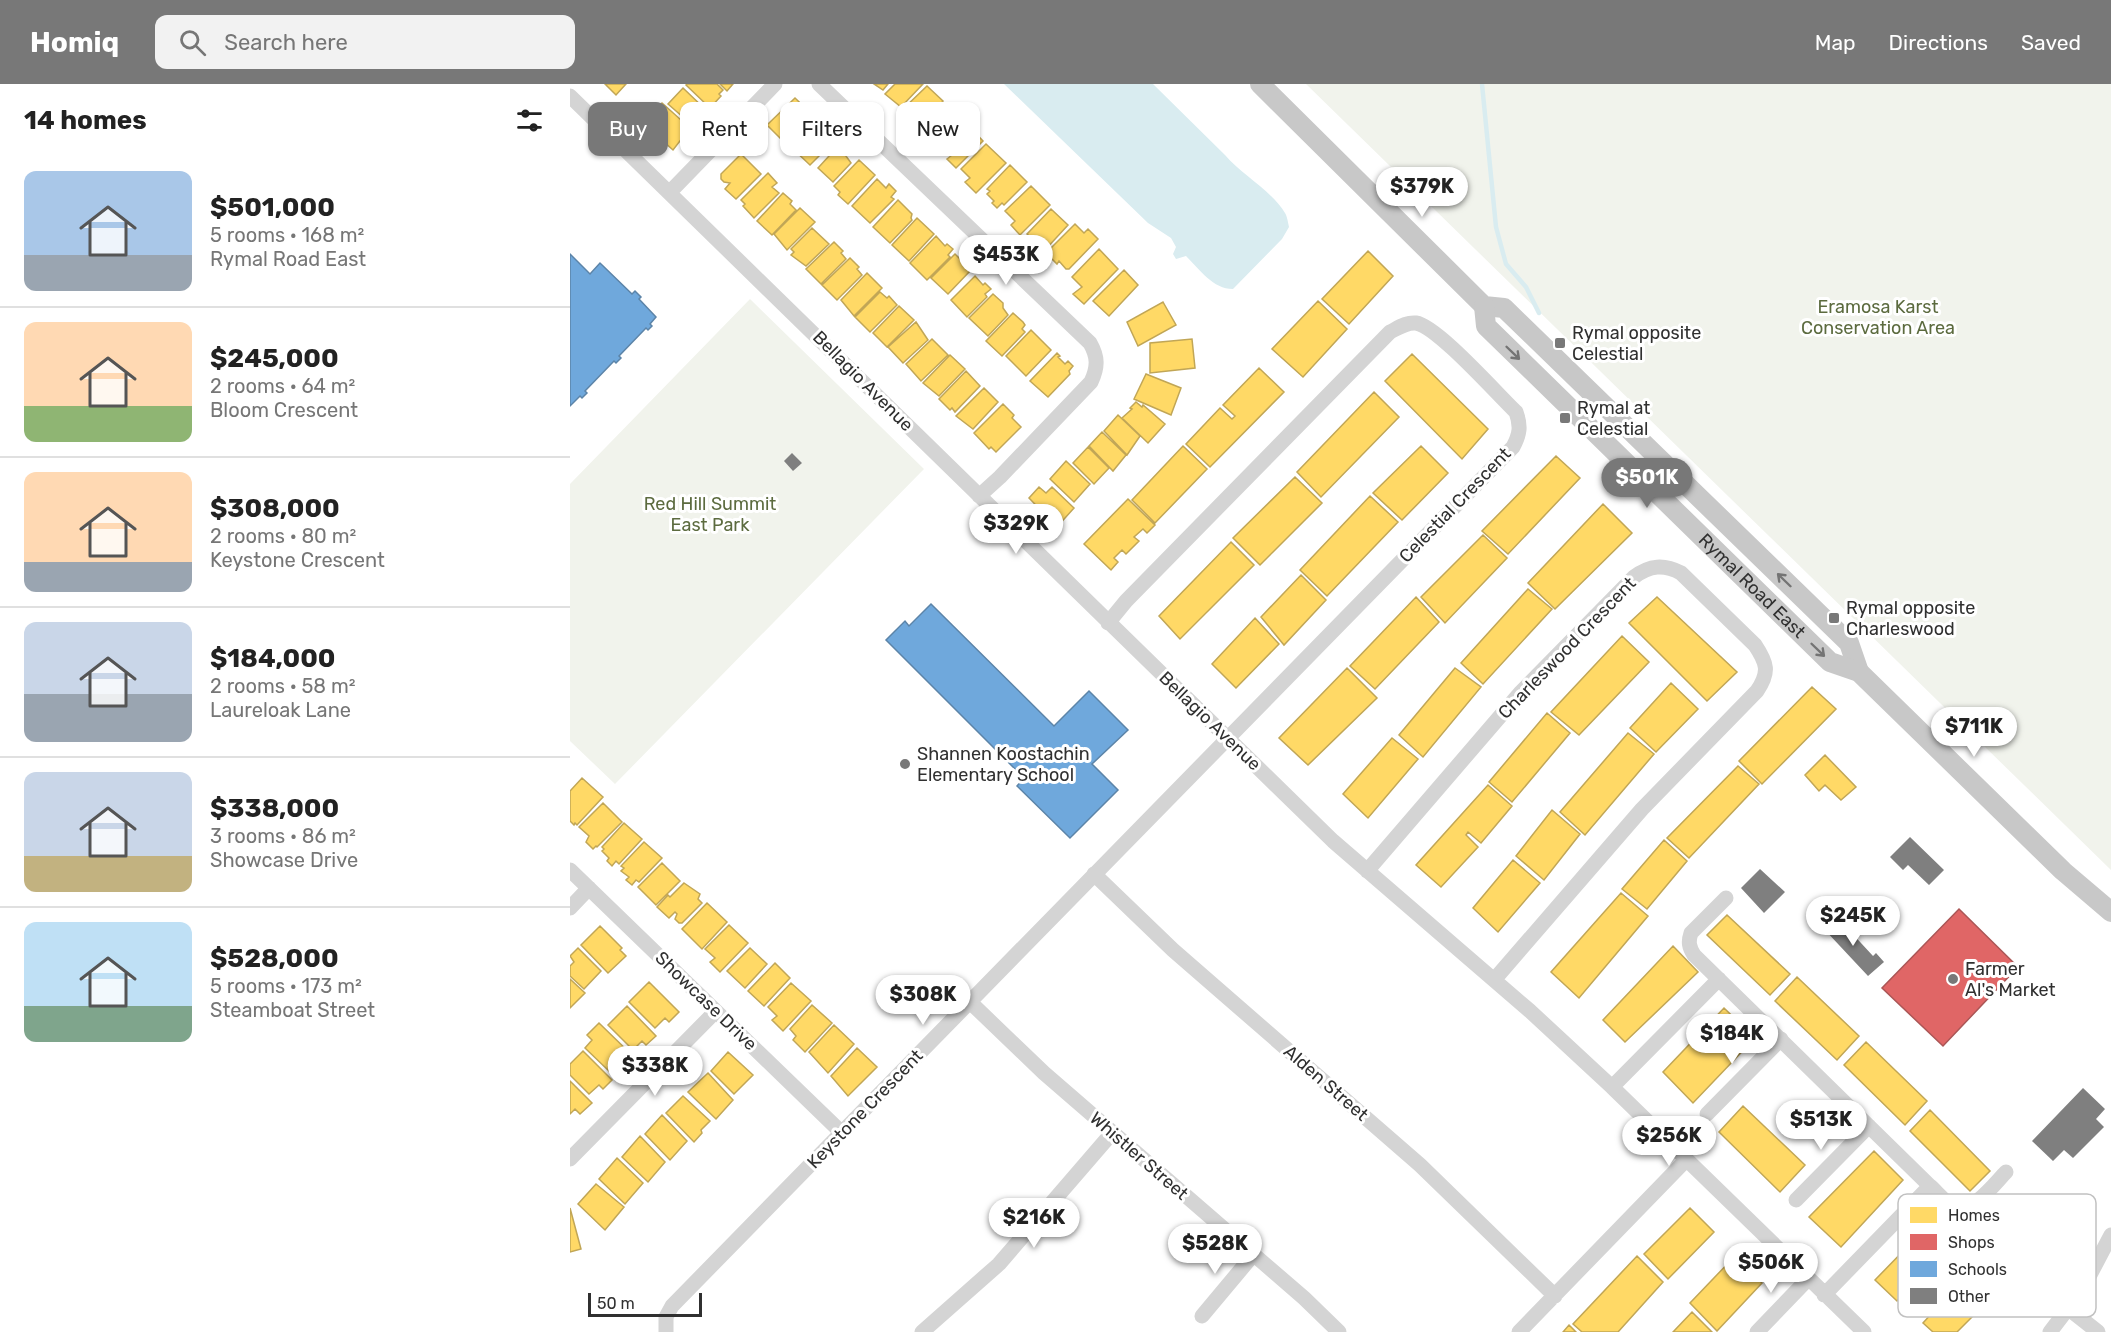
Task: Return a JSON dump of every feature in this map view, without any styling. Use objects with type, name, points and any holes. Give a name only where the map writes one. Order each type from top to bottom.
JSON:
[{"type":"main road","name":"Rymal Road East","points":[[1260,84],[1484,306],[1504,308],[1849,643],[1859,672]]},
{"type":"main road","name":"Rymal Road East","points":[[1484,306],[1486,326],[1830,662],[1859,672],[2108,912]]},
{"type":"street","points":[[670,192],[774,84]]},
{"type":"street","points":[[819,84],[1090,343],[1097,355],[1096,372],[1091,382],[979,496]]},
{"type":"street","name":"Bellagio Avenue","points":[[570,96],[1333,841],[1530,1011],[1612,1087],[1864,1332]]},
{"type":"street","name":"Celestial Crescent","points":[[1108,623],[1126,601],[1390,332],[1402,325],[1416,323],[1436,333],[1516,412],[1520,423],[1520,435],[1513,447],[1228,739]]},
{"type":"street","name":"Charleswood Crescent","points":[[1367,871],[1521,692],[1634,577],[1645,569],[1656,566],[1671,568],[1681,573],[1755,645],[1763,658],[1766,669],[1765,680],[1757,691],[1642,809],[1494,980]]},
{"type":"street","name":"Keystone Crescent","points":[[666,1332],[666,1317],[672,1306],[1228,739]]},
{"type":"street","name":"Showcase Drive","points":[[570,870],[842,1133]]},
{"type":"street","name":"Alden Street","points":[[1094,874],[1173,950],[1420,1165],[1555,1296]]},
{"type":"street","points":[[570,908],[589,888]]},
{"type":"street","points":[[1726,898],[1691,933],[1689,947],[1694,956],[1938,1194]]},
{"type":"street","points":[[1612,1087],[1719,979]]},
{"type":"street","name":"Whistler Street","points":[[970,1002],[1044,1073],[1304,1298],[1339,1332]]},
{"type":"street","points":[[570,1160],[716,1011]]},
{"type":"street","points":[[1707,1114],[1781,1039]]},
{"type":"street","points":[[1796,1200],[1869,1126]]},
{"type":"street","points":[[922,1332],[999,1264],[1112,1133]]},
{"type":"street","points":[[1519,1332],[1686,1160]]},
{"type":"street","points":[[1984,1194],[2006,1172]]},
{"type":"street","points":[[1922,1194],[1930,1186]]},
{"type":"street","points":[[1824,1295],[1898,1219]]},
{"type":"street","points":[[2096,1267],[2110,1240]]},
{"type":"street","points":[[1202,1316],[1253,1255]]},
{"type":"street","points":[[1757,1332],[1808,1279]]},
{"type":"street","points":[[2049,1332],[2063,1317]]},
{"type":"street","points":[[2078,1317],[2098,1332]]},
{"type":"green space","name":"Eramosa Karst Conservation Area","points":[[1306,84],[2111,84],[2111,870]]},
{"type":"green space","name":"Red Hill Summit East Park","points":[[750,299],[924,469],[615,784],[570,741],[570,484]]},
{"type":"shaded area","points":[[1004,84],[1153,84],[1232,162],[1273,197],[1286,214],[1289,227],[1282,239],[1233,289],[1219,286],[1207,278],[1186,256],[1176,259],[1173,254],[1176,247],[1171,238],[1148,223]]},
{"type":"building: Homes","points":[[605,84],[626,84],[616,95]]},
{"type":"building: Homes","points":[[717,84],[723,90],[716,102],[704,102],[686,85]]},
{"type":"building: Homes","points":[[720,84],[733,84],[727,91]]},
{"type":"building: Homes","points":[[874,84],[888,84],[883,90]]},
{"type":"building: Homes","points":[[895,84],[923,84],[906,102],[896,103],[885,94]]},
{"type":"building: Homes","points":[[927,86],[943,101],[942,102],[910,102]]},
{"type":"building: Homes","points":[[683,88],[698,102],[680,102],[680,114],[668,104]]},
{"type":"building: Homes","points":[[668,108],[680,119],[680,141],[673,150],[668,146]]},
{"type":"building: Homes","points":[[780,112],[780,138],[768,126]]},
{"type":"building: Homes","points":[[986,144],[1006,163],[976,193],[965,182],[970,178],[961,169],[974,156],[980,156],[980,150]]},
{"type":"building: Homes","points":[[739,156],[743,156],[761,174],[736,199],[725,189],[730,183],[721,179],[721,174]]},
{"type":"building: Homes","points":[[800,156],[819,156],[810,165]]},
{"type":"building: Homes","points":[[829,156],[846,156],[851,163],[833,182],[818,168]]},
{"type":"building: Homes","points":[[951,156],[968,156],[956,168],[947,159]]},
{"type":"building: Homes","points":[[859,160],[875,175],[848,204],[838,195],[840,192],[834,186]]},
{"type":"building: Homes","points":[[1010,165],[1027,182],[1004,205],[1002,203],[997,208],[987,194],[990,191],[987,189]]},
{"type":"building: Homes","points":[[768,173],[777,183],[772,187],[779,193],[754,218],[743,206],[745,204],[741,200]]},
{"type":"building: Homes","points":[[877,179],[886,188],[889,184],[896,191],[891,197],[894,199],[870,223],[852,206]]},
{"type":"building: Homes","points":[[1031,186],[1050,205],[1020,235],[1011,225],[1015,221],[1005,211]]},
{"type":"building: Homes","points":[[783,193],[792,201],[790,204],[796,210],[772,235],[757,221]]},
{"type":"building: Homes","points":[[898,200],[912,214],[912,220],[890,243],[873,227]]},
{"type":"building: Homes","points":[[800,208],[815,222],[787,250],[774,234]]},
{"type":"building: Homes","points":[[1051,209],[1068,225],[1045,250],[1027,234]]},
{"type":"building: Homes","points":[[917,218],[934,234],[909,261],[892,245]]},
{"type":"building: Homes","points":[[1075,224],[1084,233],[1088,229],[1098,239],[1069,269],[1066,269],[1059,261],[1057,264],[1046,253]]},
{"type":"building: Homes","points":[[812,228],[829,244],[806,266],[791,255],[794,252],[791,249]]},
{"type":"building: Homes","points":[[936,236],[945,246],[947,244],[953,249],[948,255],[950,257],[927,280],[910,263]]},
{"type":"building: Homes","points":[[834,242],[843,251],[841,253],[846,259],[821,284],[806,269]]},
{"type":"building: Homes","points":[[1099,249],[1118,269],[1084,304],[1073,294],[1082,287],[1072,277]]},
{"type":"building: Homes","points":[[1368,251],[1393,276],[1349,324],[1322,299]]},
{"type":"building: Homes","points":[[955,254],[971,270],[948,294],[931,278]]},
{"type":"building: Homes","points":[[850,258],[859,267],[857,269],[862,275],[837,300],[822,285]]},
{"type":"building: Homes","points":[[1124,270],[1138,285],[1109,316],[1093,301]]},
{"type":"building: Homes","points":[[867,273],[882,288],[854,316],[841,300]]},
{"type":"building: Homes","points":[[975,276],[983,285],[985,283],[991,289],[985,294],[987,297],[967,317],[951,300]]},
{"type":"building: Homes","points":[[880,292],[887,298],[889,296],[897,305],[870,332],[855,317]]},
{"type":"building: Homes","points":[[993,294],[1003,303],[1003,308],[1008,315],[988,336],[969,318]]},
{"type":"building: Homes","points":[[1318,301],[1347,329],[1303,377],[1272,349]]},
{"type":"building: Homes","points":[[1163,302],[1176,325],[1138,346],[1127,322]]},
{"type":"building: Homes","points":[[899,306],[914,320],[887,347],[873,333]]},
{"type":"building: Homes","points":[[1013,313],[1025,325],[1022,329],[1025,332],[1002,356],[986,341]]},
{"type":"building: Homes","points":[[916,322],[928,340],[903,363],[888,347]]},
{"type":"building: Homes","points":[[1031,330],[1051,350],[1026,376],[1006,356]]},
{"type":"building: Homes","points":[[932,339],[948,355],[921,381],[906,364]]},
{"type":"building: Homes","points":[[1192,339],[1195,368],[1150,373],[1150,343]]},
{"type":"building: Homes","points":[[1057,353],[1065,364],[1068,361],[1073,366],[1069,371],[1070,374],[1048,397],[1030,381]]},
{"type":"building: Homes","points":[[1412,354],[1488,429],[1462,459],[1385,381]]},
{"type":"building: Homes","points":[[950,355],[965,369],[939,396],[923,383]]},
{"type":"building: Homes","points":[[1259,368],[1284,392],[1210,467],[1186,444],[1220,408],[1232,419],[1235,416],[1223,405]]},
{"type":"building: Homes","points":[[966,371],[980,386],[955,412],[939,399]]},
{"type":"building: Homes","points":[[1146,374],[1181,388],[1171,415],[1134,399]]},
{"type":"building: Homes","points":[[984,388],[998,402],[973,429],[956,416]]},
{"type":"building: Homes","points":[[1374,392],[1399,417],[1321,497],[1297,472]]},
{"type":"building: Homes","points":[[1136,402],[1142,407],[1143,405],[1165,424],[1148,443],[1122,418]]},
{"type":"building: Homes","points":[[1003,404],[1014,415],[1012,418],[1021,427],[996,452],[991,447],[989,449],[974,433]]},
{"type":"building: Homes","points":[[1118,415],[1140,436],[1127,455],[1104,431]]},
{"type":"building: Homes","points":[[1102,432],[1126,455],[1113,471],[1089,446]]},
{"type":"building: Homes","points":[[1183,446],[1207,469],[1155,523],[1132,500]]},
{"type":"building: Homes","points":[[1421,446],[1448,473],[1402,520],[1373,493]]},
{"type":"building: Homes","points":[[1088,447],[1109,468],[1094,484],[1073,463]]},
{"type":"building: Homes","points":[[1556,456],[1580,478],[1508,554],[1482,531]]},
{"type":"building: Homes","points":[[1066,461],[1090,484],[1074,502],[1050,479]]},
{"type":"building: Homes","points":[[1295,477],[1322,503],[1260,565],[1233,538]]},
{"type":"building: Homes","points":[[1039,487],[1046,493],[1052,487],[1074,508],[1057,527],[1029,498]]},
{"type":"building: Homes","points":[[1370,496],[1398,522],[1327,596],[1300,570]]},
{"type":"building: Homes","points":[[1128,499],[1155,525],[1147,533],[1143,529],[1134,537],[1139,541],[1126,554],[1122,550],[1114,558],[1118,562],[1111,570],[1084,544]]},
{"type":"building: Homes","points":[[1603,504],[1632,533],[1555,609],[1528,583]]},
{"type":"building: Homes","points":[[1483,535],[1507,558],[1445,623],[1421,597]]},
{"type":"building: Homes","points":[[1231,542],[1254,565],[1180,639],[1159,616]]},
{"type":"building: Homes","points":[[1301,575],[1326,600],[1284,645],[1261,617]]},
{"type":"building: Homes","points":[[1528,589],[1552,609],[1483,684],[1461,663]]},
{"type":"building: Homes","points":[[1416,597],[1439,622],[1375,689],[1350,666]]},
{"type":"building: Homes","points":[[1657,597],[1737,672],[1707,701],[1629,623]]},
{"type":"building: Homes","points":[[1255,618],[1279,644],[1236,688],[1212,664]]},
{"type":"building: Homes","points":[[1622,636],[1649,662],[1579,735],[1551,712]]},
{"type":"building: Homes","points":[[1347,668],[1377,698],[1308,765],[1279,738]]},
{"type":"building: Homes","points":[[1455,668],[1481,687],[1423,757],[1399,735]]},
{"type":"building: Homes","points":[[1671,683],[1698,709],[1656,752],[1630,728]]},
{"type":"building: Homes","points":[[1812,687],[1836,709],[1762,784],[1739,761]]},
{"type":"building: Homes","points":[[1547,713],[1570,733],[1512,802],[1489,782]]},
{"type":"building: Homes","points":[[1628,733],[1654,754],[1585,835],[1560,812]]},
{"type":"building: Homes","points":[[1392,738],[1418,759],[1368,818],[1343,794]]},
{"type":"building: Homes","points":[[1825,755],[1856,787],[1841,800],[1825,785],[1819,791],[1805,775]]},
{"type":"building: Homes","points":[[1738,766],[1759,784],[1689,858],[1667,838]]},
{"type":"building: Homes","points":[[582,778],[603,797],[577,825],[575,823],[574,825],[570,821],[570,791]]},
{"type":"building: Homes","points":[[1488,785],[1512,806],[1481,843],[1468,832],[1466,835],[1478,847],[1441,887],[1416,865]]},
{"type":"building: Homes","points":[[603,803],[622,822],[593,849],[586,842],[589,836],[579,827]]},
{"type":"building: Homes","points":[[1552,810],[1580,834],[1544,880],[1516,856]]},
{"type":"building: Homes","points":[[624,823],[642,839],[619,864],[616,861],[612,866],[607,861],[609,858],[602,851],[604,849],[602,847]]},
{"type":"building: Homes","points":[[1664,840],[1687,861],[1647,909],[1622,889]]},
{"type":"building: Homes","points":[[644,842],[662,858],[639,882],[636,880],[632,885],[626,880],[629,877],[621,871],[624,868],[621,866]]},
{"type":"building: Homes","points":[[1513,860],[1540,883],[1498,932],[1473,908]]},
{"type":"building: Homes","points":[[662,863],[680,881],[656,905],[638,887]]},
{"type":"building: Homes","points":[[684,883],[700,894],[698,899],[702,903],[682,923],[679,923],[675,919],[677,914],[675,912],[669,918],[657,907]]},
{"type":"building: Homes","points":[[1621,893],[1648,916],[1579,998],[1551,972]]},
{"type":"building: Homes","points":[[707,903],[727,922],[702,949],[682,929]]},
{"type":"building: Homes","points":[[1727,915],[1790,974],[1770,995],[1707,935]]},
{"type":"building: Homes","points":[[729,925],[748,943],[720,972],[710,962],[715,958],[705,949]]},
{"type":"building: Homes","points":[[600,926],[622,948],[620,950],[626,956],[608,973],[581,945]]},
{"type":"building: Homes","points":[[1673,946],[1698,972],[1625,1042],[1603,1020]]},
{"type":"building: Homes","points":[[578,948],[601,971],[584,989],[570,976],[570,966],[574,962],[570,956]]},
{"type":"building: Homes","points":[[750,948],[767,964],[745,988],[727,971]]},
{"type":"building: Homes","points":[[775,963],[790,978],[764,1006],[748,991]]},
{"type":"building: Homes","points":[[1797,977],[1859,1036],[1837,1060],[1775,1001]]},
{"type":"building: Homes","points":[[570,979],[585,993],[570,1008]]},
{"type":"building: Homes","points":[[649,982],[679,1012],[669,1022],[665,1018],[655,1028],[629,1002]]},
{"type":"building: Homes","points":[[791,983],[811,1001],[783,1031],[772,1020],[777,1016],[768,1007]]},
{"type":"building: Homes","points":[[812,1005],[832,1023],[805,1052],[793,1040],[796,1036],[790,1029]]},
{"type":"building: Homes","points":[[627,1006],[656,1036],[646,1045],[642,1041],[633,1050],[608,1025]]},
{"type":"building: Homes","points":[[1724,1008],[1755,1038],[1693,1103],[1663,1072]]},
{"type":"building: Homes","points":[[599,1023],[635,1058],[624,1068],[619,1064],[611,1073],[585,1048],[592,1040],[587,1035]]},
{"type":"building: Homes","points":[[834,1025],[854,1044],[828,1073],[809,1052]]},
{"type":"building: Homes","points":[[1866,1042],[1927,1101],[1905,1125],[1844,1065]]},
{"type":"building: Homes","points":[[857,1048],[877,1067],[848,1096],[831,1076]]},
{"type":"building: Homes","points":[[583,1051],[612,1080],[603,1089],[599,1085],[589,1094],[570,1075],[570,1064]]},
{"type":"building: Homes","points":[[728,1052],[753,1075],[734,1094],[711,1071]]},
{"type":"building: Homes","points":[[708,1073],[733,1100],[716,1119],[688,1092]]},
{"type":"building: Homes","points":[[570,1081],[592,1103],[580,1114],[575,1109],[570,1114]]},
{"type":"building: Homes","points":[[683,1096],[710,1121],[694,1142],[666,1113]]},
{"type":"building: Homes","points":[[1743,1106],[1805,1165],[1780,1192],[1719,1132]]},
{"type":"building: Homes","points":[[1930,1110],[1990,1171],[1970,1191],[1910,1131]]},
{"type":"building: Homes","points":[[662,1115],[687,1141],[670,1160],[645,1134]]},
{"type":"building: Homes","points":[[640,1136],[665,1162],[648,1182],[622,1157]]},
{"type":"building: Homes","points":[[1874,1151],[1903,1180],[1841,1247],[1809,1217]]},
{"type":"building: Homes","points":[[617,1158],[643,1183],[625,1204],[599,1179]]},
{"type":"building: Homes","points":[[596,1184],[624,1207],[605,1230],[578,1204]]},
{"type":"building: Homes","points":[[570,1208],[581,1249],[570,1252]]},
{"type":"building: Homes","points":[[1690,1208],[1714,1232],[1668,1279],[1644,1254]]},
{"type":"building: Homes","points":[[1637,1256],[1663,1282],[1618,1332],[1582,1332],[1573,1324]]},
{"type":"building: Homes","points":[[1735,1256],[1762,1283],[1717,1331],[1690,1303]]},
{"type":"building: Homes","points":[[1898,1256],[1898,1300],[1875,1280]]},
{"type":"building: Homes","points":[[1692,1312],[1712,1332],[1673,1332]]},
{"type":"building: Homes","points":[[1928,1317],[1972,1317],[1957,1332],[1933,1332],[1923,1323]]},
{"type":"building: Homes","points":[[1569,1325],[1576,1332],[1563,1332]]},
{"type":"building: Shops","points":[[1959,909],[2018,967],[1943,1046],[1882,988]]},
{"type":"building: Schools","points":[[570,254],[590,274],[600,263],[632,294],[635,291],[641,297],[639,299],[656,317],[650,324],[652,326],[648,330],[646,328],[619,356],[621,358],[616,363],[614,361],[585,391],[587,393],[582,398],[580,396],[570,406]]},
{"type":"building: Schools","points":[[931,604],[1054,726],[1089,691],[1128,730],[1092,764],[1118,790],[1070,838],[1017,786],[1024,778],[886,640],[905,621],[909,626]]},
{"type":"building: Other","points":[[792,453],[802,463],[793,471],[784,461]]},
{"type":"building: Other","points":[[1910,837],[1944,870],[1929,885],[1908,865],[1903,870],[1890,857]]},
{"type":"building: Other","points":[[1760,869],[1785,892],[1764,913],[1741,888]]},
{"type":"building: Other","points":[[1837,917],[1873,956],[1876,953],[1884,962],[1868,976],[1824,929]]},
{"type":"building: Other","points":[[2083,1088],[2105,1109],[2096,1119],[2104,1127],[2073,1158],[2064,1150],[2053,1161],[2032,1141]]},
{"type":"waterway","points":[[1482,84],[1496,227],[1506,264],[1526,287],[1539,313]]},
{"type":"place","name":"Rymal opposite Celestial","points":[[1560,343]]},
{"type":"place","name":"Rymal at Celestial","points":[[1565,418]]},
{"type":"place","name":"Rymal opposite Charleswood","points":[[1834,618]]},
{"type":"place","name":"Shannen Koostachin Elementary School","points":[[905,764]]},
{"type":"place","name":"Farmer Al's Market","points":[[1953,979]]}]
